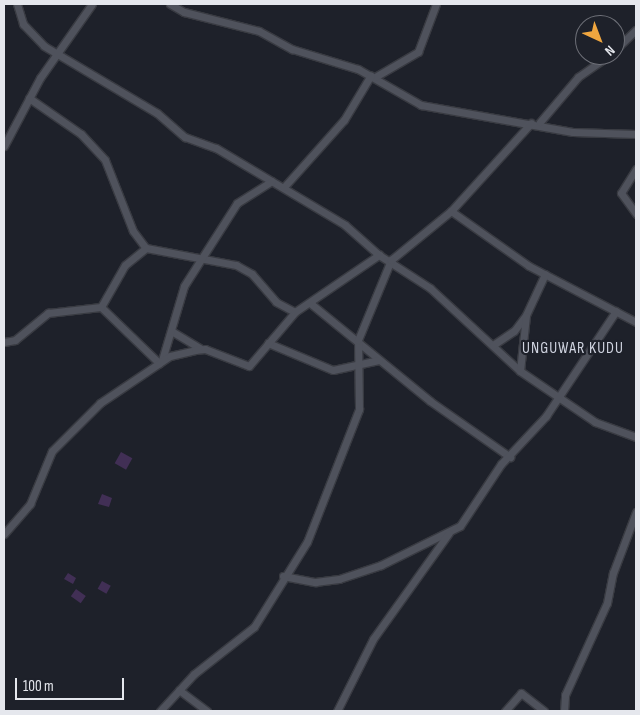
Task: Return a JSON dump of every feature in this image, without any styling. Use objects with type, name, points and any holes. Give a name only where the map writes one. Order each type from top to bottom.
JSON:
[{"type":"street","points":[[17,4],[23,24],[55,54],[157,112],[185,137],[216,148],[345,225],[379,255],[391,260],[520,371],[595,422],[636,436]]},
{"type":"street","points":[[4,146],[55,54],[92,4]]},
{"type":"street","points":[[170,4],[184,12],[259,31],[292,49],[373,76],[421,105],[531,123],[540,122],[583,133],[636,134]]},
{"type":"street","points":[[284,187],[344,120],[373,76],[418,52],[436,4]]},
{"type":"street","points":[[625,40],[636,30]]},
{"type":"street","points":[[540,122],[578,77],[595,65]]},
{"type":"street","points":[[29,98],[81,134],[105,160],[133,231],[146,248],[203,258],[252,274],[269,296],[294,312]]},
{"type":"street","points":[[160,711],[179,690],[254,627],[283,576],[307,542],[330,492],[358,408],[358,340],[391,260],[450,211],[531,123]]},
{"type":"street","points":[[636,169],[621,193],[636,214]]},
{"type":"street","points":[[160,362],[173,332],[179,297],[203,258],[238,203],[272,181]]},
{"type":"street","points":[[450,211],[545,274],[636,322]]},
{"type":"street","points":[[101,307],[125,265],[146,248]]},
{"type":"street","points":[[173,332],[201,349],[245,367],[257,360],[268,343],[294,312],[379,255]]},
{"type":"street","points":[[492,345],[514,331],[526,315],[545,274]]},
{"type":"street","points":[[310,302],[358,340],[379,360],[510,457]]},
{"type":"street","points":[[4,342],[15,340],[48,313],[101,307],[160,362]]},
{"type":"street","points":[[338,711],[373,639],[450,532],[469,515],[486,485],[559,396],[616,311]]},
{"type":"street","points":[[520,371],[526,315]]},
{"type":"street","points":[[268,343],[326,369],[358,366],[379,360]]},
{"type":"street","points":[[4,534],[30,504],[45,462],[68,434],[100,402],[160,362],[201,349]]},
{"type":"street","points":[[564,711],[565,695],[607,603],[612,573],[634,532],[636,512]]},
{"type":"street","points":[[283,576],[315,582],[338,579],[450,532]]},
{"type":"street","points":[[179,690],[207,711]]},
{"type":"street","points":[[504,711],[521,693],[544,711]]},
{"type":"building","points":[[121,452],[132,458],[126,470],[115,463]]},
{"type":"building","points":[[102,494],[112,498],[109,507],[98,504]]},
{"type":"building","points":[[68,573],[76,578],[73,584],[64,579]]},
{"type":"building","points":[[102,581],[111,586],[106,594],[98,589]]},
{"type":"building","points":[[76,589],[86,596],[81,603],[71,596]]},
{"type":"district","name":"UNGUWAR KUDU","points":[[573,349]]}]
